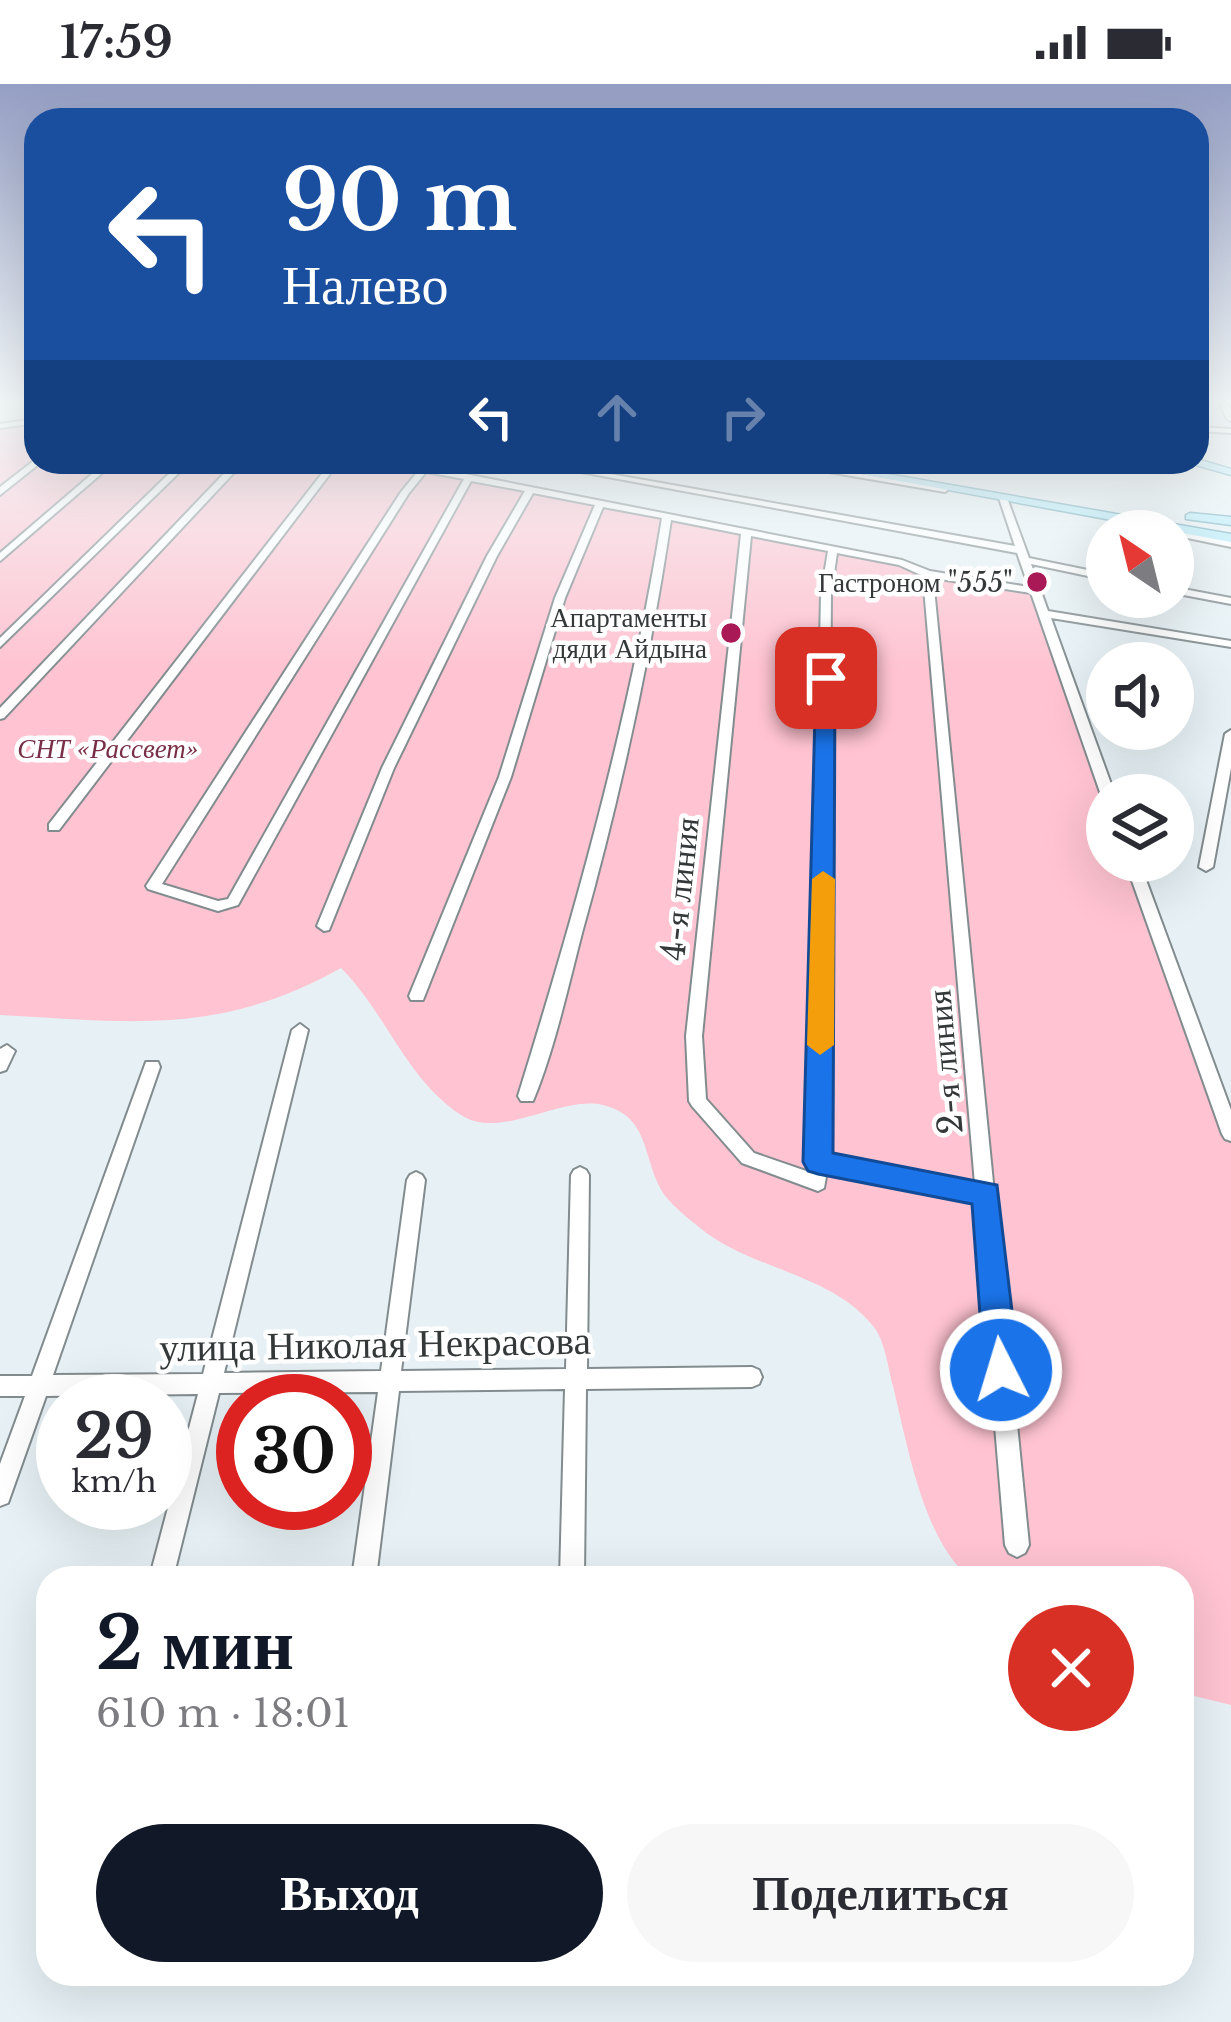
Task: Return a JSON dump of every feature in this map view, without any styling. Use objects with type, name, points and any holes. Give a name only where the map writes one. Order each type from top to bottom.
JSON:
[{"type":"main road","points":[[956,490],[1231,541]]},
{"type":"main road","points":[[1020,490],[1231,521]]},
{"type":"street","points":[[0,558],[78,490]]},
{"type":"street","points":[[0,644],[157,490]]},
{"type":"street","points":[[0,715],[213,490]]},
{"type":"street","points":[[54,827],[313,490]]},
{"type":"street","points":[[406,490],[152,886],[218,906],[233,902],[462,490]]},
{"type":"street","points":[[324,926],[388,768],[492,556],[530,490]]},
{"type":"street","points":[[532,490],[902,563],[928,574],[1038,591]]},
{"type":"street","points":[[681,490],[1022,555],[1086,572]]},
{"type":"street","points":[[950,490],[1086,515]]},
{"type":"street","points":[[1003,499],[1101,774]]},
{"type":"street","points":[[417,995],[505,777],[560,598],[600,504]]},
{"type":"street","points":[[527,1096],[581,921],[644,652],[668,517]]},
{"type":"street","name":"4-я линия","points":[[746,534],[694,1036],[698,1101],[748,1158],[818,1183],[818,1162]]},
{"type":"street","points":[[1194,535],[1231,541]]},
{"type":"street","points":[[833,549],[826,594],[818,1162],[986,1194]]},
{"type":"street","name":"2-я линия","points":[[928,574],[1017,1545]]},
{"type":"street","points":[[1194,594],[1231,601]]},
{"type":"street","points":[[1047,614],[1231,644]]},
{"type":"street","points":[[1206,867],[1231,734]]},
{"type":"street","points":[[1140,882],[1231,1134]]},
{"type":"street","points":[[165,1566],[300,1030]]},
{"type":"street","points":[[43,1374],[152,1066]]},
{"type":"street","points":[[572,1566],[580,1175]]},
{"type":"street","points":[[366,1566],[416,1180]]},
{"type":"street","name":"улица Николая Некрасова","points":[[192,1381],[752,1378]]},
{"type":"street","name":"улица Николая Некрасова","points":[[0,1385],[36,1385]]},
{"type":"street","points":[[0,1495],[36,1393]]},
{"type":"green space","name":"СНТ «Рассвет»","points":[[0,490],[528,490],[876,559],[922,574],[1044,593],[1086,728],[1086,750],[1093,750],[1100,774],[1086,774],[1086,882],[1142,882],[1231,1133],[1231,1705],[1194,1696],[1194,1566],[959,1566],[929,1516],[883,1346],[873,1326],[835,1294],[743,1254],[687,1217],[666,1197],[638,1130],[619,1111],[586,1104],[494,1123],[461,1115],[425,1083],[341,968],[297,990],[215,1015],[92,1020],[0,1015]]},
{"type":"slow traffic","points":[[820,1045],[823,879]]},
{"type":"place","name":"Гастроном \"555\"","points":[[1037,582]]},
{"type":"place","name":"Апартаменты дяди Айдына","points":[[731,633]]},
{"type":"route","points":[[826,678],[818,1162],[986,1194],[1001,1370]]}]
